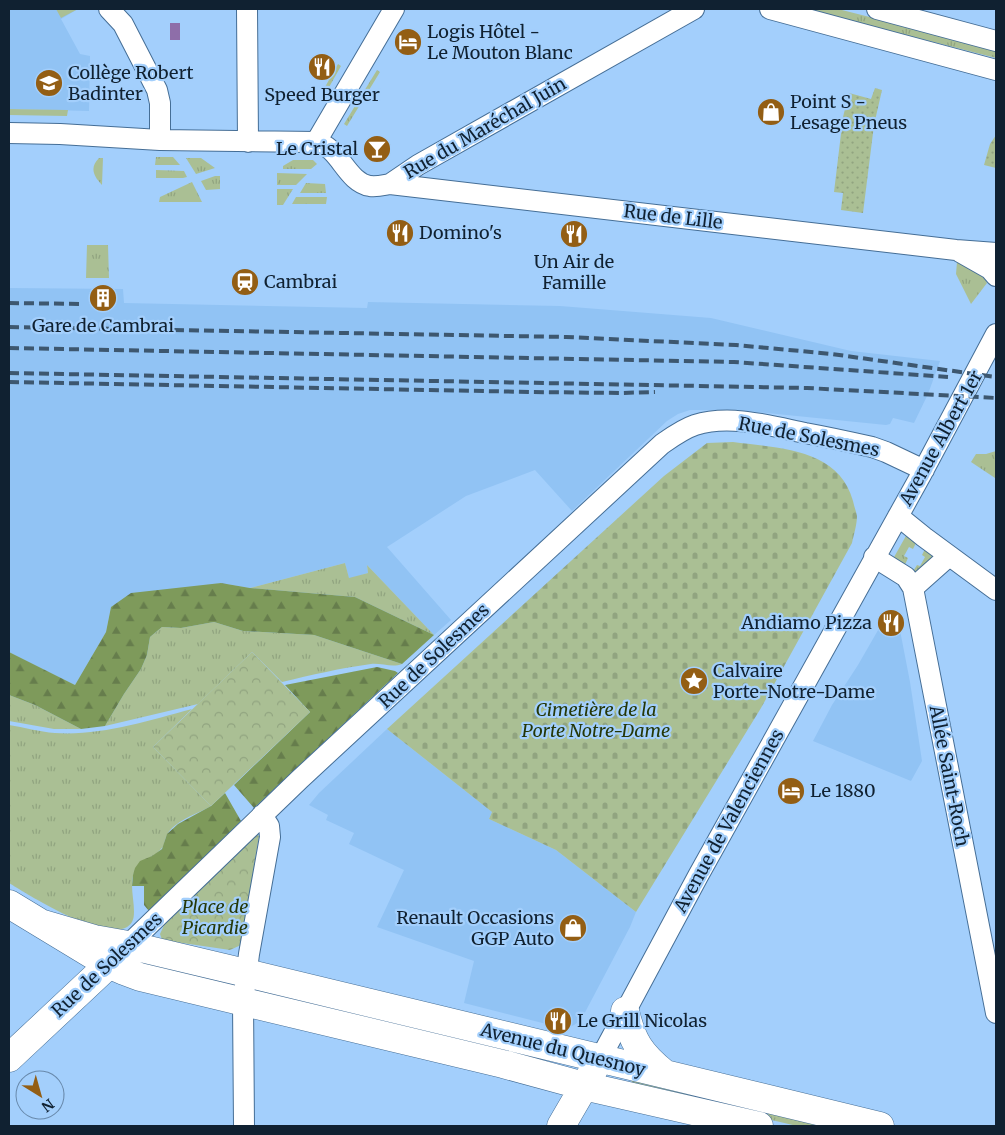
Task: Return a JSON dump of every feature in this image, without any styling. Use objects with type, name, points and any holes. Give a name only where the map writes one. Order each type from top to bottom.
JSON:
[{"type":"main road","points":[[9,904],[108,964],[124,971],[243,1002]]},
{"type":"main road","points":[[43,924],[94,939],[128,945],[246,973]]},
{"type":"main road","name":"Rue de Solesmes","points":[[9,1058],[128,945]]},
{"type":"main road","name":"Avenue du Quesnoy","points":[[246,973],[880,1126]]},
{"type":"main road","name":"Avenue du Quesnoy","points":[[243,1002],[503,1064],[726,1122],[759,1126]]},
{"type":"main road","points":[[625,1011],[636,1045],[666,1075]]},
{"type":"main road","name":"Avenue de Valenciennes","points":[[561,1126],[600,1059]]},
{"type":"street","points":[[109,9],[123,24],[157,90],[160,103],[160,140]]},
{"type":"street","points":[[246,9],[248,142]]},
{"type":"street","points":[[9,133],[160,140],[316,142],[394,9]]},
{"type":"street","points":[[660,28],[664,9]]},
{"type":"street","name":"Rue du Maréchal Juin","points":[[390,184],[418,165],[694,9]]},
{"type":"street","points":[[770,9],[996,70]]},
{"type":"street","points":[[878,9],[996,41]]},
{"type":"street","name":"Rue de Lille","points":[[316,142],[328,147],[364,184],[372,186],[390,184],[956,250],[996,253]]},
{"type":"street","name":"Rue de Lille","points":[[956,250],[990,269],[996,276]]},
{"type":"street","name":"Avenue Albert 1er","points":[[898,516],[996,334]]},
{"type":"street","name":"Rue de Solesmes","points":[[128,945],[262,815],[662,444],[685,430],[696,425],[721,422],[777,427],[872,447],[924,470]]},
{"type":"street","points":[[898,516],[996,590]]},
{"type":"street","name":"Avenue de Valenciennes","points":[[600,1059],[898,516]]},
{"type":"street","points":[[874,557],[906,577],[913,588],[949,556]]},
{"type":"street","name":"Allée Saint-Roch","points":[[913,588],[996,1013]]},
{"type":"street","points":[[244,1126],[243,1002],[246,973],[270,837],[269,826],[262,815]]},
{"type":"shaded area","name":"Collège Robert Badinter","points":[[9,9],[78,9],[61,19],[80,54],[90,56],[89,111],[9,109]]},
{"type":"shaded area","points":[[170,23],[180,23],[180,40],[170,40]]},
{"type":"shaded area","points":[[9,288],[123,289],[124,303],[367,308],[368,302],[560,306],[711,318],[851,351],[940,361],[928,394],[914,423],[893,418],[890,424],[886,425],[737,410],[690,410],[678,414],[667,421],[572,511],[535,470],[466,496],[387,547],[451,620],[434,635],[367,565],[368,573],[349,579],[345,563],[250,588],[221,583],[111,607],[106,632],[75,685],[9,652]]},
{"type":"shaded area","points":[[885,618],[898,620],[910,682],[922,761],[911,781],[813,741],[832,705]]},
{"type":"shaded area","points":[[387,729],[492,812],[489,819],[556,850],[636,912],[581,1020],[574,1025],[566,1029],[464,1003],[474,961],[377,927],[404,870],[349,844],[354,833],[326,820],[328,815],[309,805],[319,793]]},
{"type":"green space","points":[[56,9],[78,9],[61,18]]},
{"type":"green space","points":[[805,9],[838,9],[996,49],[996,58]]},
{"type":"green space","points":[[338,64],[341,66],[328,89],[325,87]]},
{"type":"green space","points":[[377,70],[380,72],[347,126],[344,124]]},
{"type":"green space","points":[[875,88],[882,90],[874,125],[863,213],[841,210],[843,193],[834,192],[843,117],[849,93],[871,99]]},
{"type":"green space","points":[[9,109],[68,110],[67,116],[9,115]]},
{"type":"green space","points":[[996,135],[996,168],[984,165],[990,144]]},
{"type":"green space","points":[[156,157],[173,157],[180,165],[155,165]]},
{"type":"green space","points":[[99,158],[103,158],[102,185],[93,169]]},
{"type":"green space","points":[[186,158],[201,158],[215,168],[196,174]]},
{"type":"green space","points":[[293,160],[313,160],[317,164],[311,169],[283,169],[283,166]]},
{"type":"green space","points":[[156,170],[184,171],[187,177],[156,178]]},
{"type":"green space","points":[[277,173],[307,174],[296,185],[277,185]]},
{"type":"green space","points":[[220,176],[220,189],[206,190],[201,181]]},
{"type":"green space","points":[[192,182],[202,202],[159,202],[160,197]]},
{"type":"green space","points":[[306,183],[325,184],[326,193],[300,193]]},
{"type":"green space","points":[[277,189],[293,189],[283,205],[277,205]]},
{"type":"green space","points":[[296,197],[327,197],[326,204],[292,204]]},
{"type":"green space","points":[[87,245],[108,245],[109,278],[86,278]]},
{"type":"green space","points":[[957,262],[982,274],[987,283],[971,304],[956,274]]},
{"type":"green space","name":"Cimetière de la Porte Notre-Dame","points":[[733,442],[787,449],[820,461],[835,470],[846,483],[853,501],[857,516],[855,529],[852,543],[761,708],[636,912],[556,850],[489,819],[492,812],[387,729],[664,476],[707,443]]},
{"type":"green space","points":[[996,451],[995,478],[971,462],[976,454]]},
{"type":"green space","points":[[907,534],[917,541],[913,549],[909,547],[904,556],[908,558],[904,567],[893,559]]},
{"type":"green space","points":[[926,547],[938,556],[917,576],[912,573],[917,565],[920,566],[925,557],[922,555]]},
{"type":"green space","points":[[345,563],[349,578],[368,573],[367,565],[434,635],[355,597],[250,588]]},
{"type":"green space","points":[[221,583],[250,588],[355,597],[434,635],[402,664],[314,635],[243,631],[214,622],[181,628],[162,627],[150,637],[147,655],[141,669],[105,726],[81,729],[35,705],[9,695],[9,652],[75,685],[106,632],[111,607],[131,593]]},
{"type":"green space","points":[[214,622],[243,631],[314,635],[402,664],[395,666],[375,664],[360,666],[282,682],[252,652],[198,704],[105,726],[141,669],[147,655],[150,637],[162,627],[181,628]]},
{"type":"green space","points":[[252,652],[310,712],[211,806],[153,747]]},
{"type":"green space","points":[[377,667],[398,673],[254,808],[234,785],[310,712],[285,685]]},
{"type":"green space","points":[[9,695],[35,705],[81,729],[54,729],[9,721]]},
{"type":"green space","points":[[192,709],[153,747],[211,806],[186,818],[170,830],[162,848],[136,868],[132,879],[134,917],[132,922],[123,929],[108,929],[91,925],[52,908],[9,883],[9,725],[43,732],[89,732],[124,727]]},
{"type":"green space","points":[[225,793],[241,821],[149,911],[144,905],[144,886],[132,886],[135,868],[140,861],[162,849],[167,834],[178,824],[211,806]]},
{"type":"green space","name":"Place de Picardie","points":[[257,834],[259,836],[241,945],[230,950],[162,940],[160,934],[165,923]]},
{"type":"green space","points":[[633,1076],[844,1126],[797,1126],[630,1087]]},
{"type":"railway","points":[[9,303],[83,304]]},
{"type":"railway","points":[[9,327],[566,337],[736,345],[832,354],[996,377]]},
{"type":"railway","points":[[9,348],[734,362],[948,377]]},
{"type":"railway","points":[[9,373],[807,388],[996,398]]},
{"type":"railway","points":[[9,382],[533,392],[655,392]]},
{"type":"place","name":"Logis Hôtel - Le Mouton Blanc","points":[[408,42]]},
{"type":"place","name":"Speed Burger","points":[[322,67]]},
{"type":"place","name":"Collège Robert Badinter","points":[[49,83]]},
{"type":"place","name":"Point S - Lesage Pneus","points":[[771,112]]},
{"type":"place","name":"Le Cristal","points":[[377,149]]},
{"type":"place","name":"Domino's","points":[[400,233]]},
{"type":"place","name":"Un Air de Famille","points":[[574,234]]},
{"type":"place","name":"Cambrai","points":[[245,282]]},
{"type":"place","name":"Gare de Cambrai","points":[[103,298]]},
{"type":"place","name":"Andiamo Pizza","points":[[891,623]]},
{"type":"place","name":"Calvaire Porte-Notre-Dame","points":[[694,681]]},
{"type":"place","name":"Le 1880","points":[[791,791]]},
{"type":"place","name":"Renault Occasions GGP Auto","points":[[573,928]]},
{"type":"place","name":"Le Grill Nicolas","points":[[558,1021]]}]
